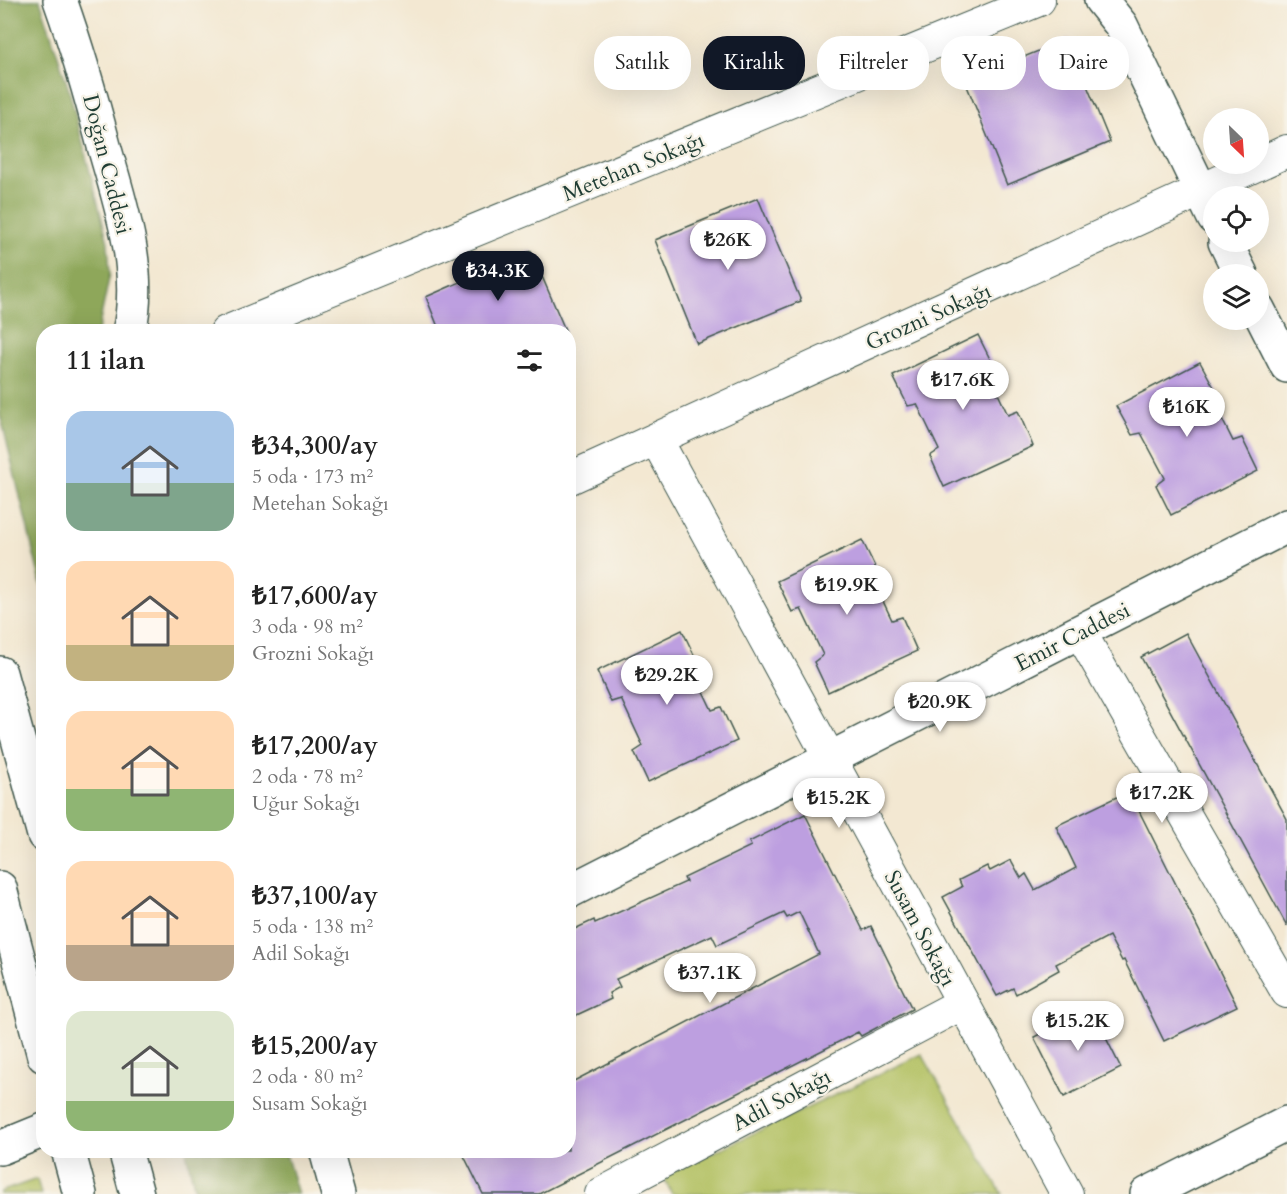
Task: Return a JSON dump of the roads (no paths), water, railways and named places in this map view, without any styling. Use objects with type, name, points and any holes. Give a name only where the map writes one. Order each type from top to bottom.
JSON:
[{"type":"street","name":"Doğan Caddesi","points":[[60,0],[83,64],[123,213],[131,259],[133,290],[130,324]]},
{"type":"street","name":"Metehan Sokağı","points":[[246,324],[1039,0]]},
{"type":"street","points":[[1101,0],[1121,25],[1203,197]]},
{"type":"street","name":"Grozni Sokağı","points":[[1235,186],[1287,151]]},
{"type":"street","name":"Grozni Sokağı","points":[[576,475],[656,439],[1203,207]]},
{"type":"street","points":[[1269,330],[1287,366]]},
{"type":"street","name":"Susam Sokağı","points":[[656,439],[961,1004],[1067,1194]]},
{"type":"street","name":"Emir Caddesi","points":[[576,888],[1287,526]]},
{"type":"street","points":[[1080,632],[1287,992]]},
{"type":"street","points":[[0,673],[36,806]]},
{"type":"street","points":[[0,888],[36,1025]]},
{"type":"street","name":"Adil Sokağı","points":[[616,1190],[961,1004]]},
{"type":"street","points":[[1147,1194],[1287,1124]]},
{"type":"street","points":[[0,1148],[36,1133]]},
{"type":"street","points":[[70,1158],[80,1194]]},
{"type":"street","points":[[127,1158],[137,1194]]},
{"type":"street","points":[[328,1158],[338,1194]]}]
